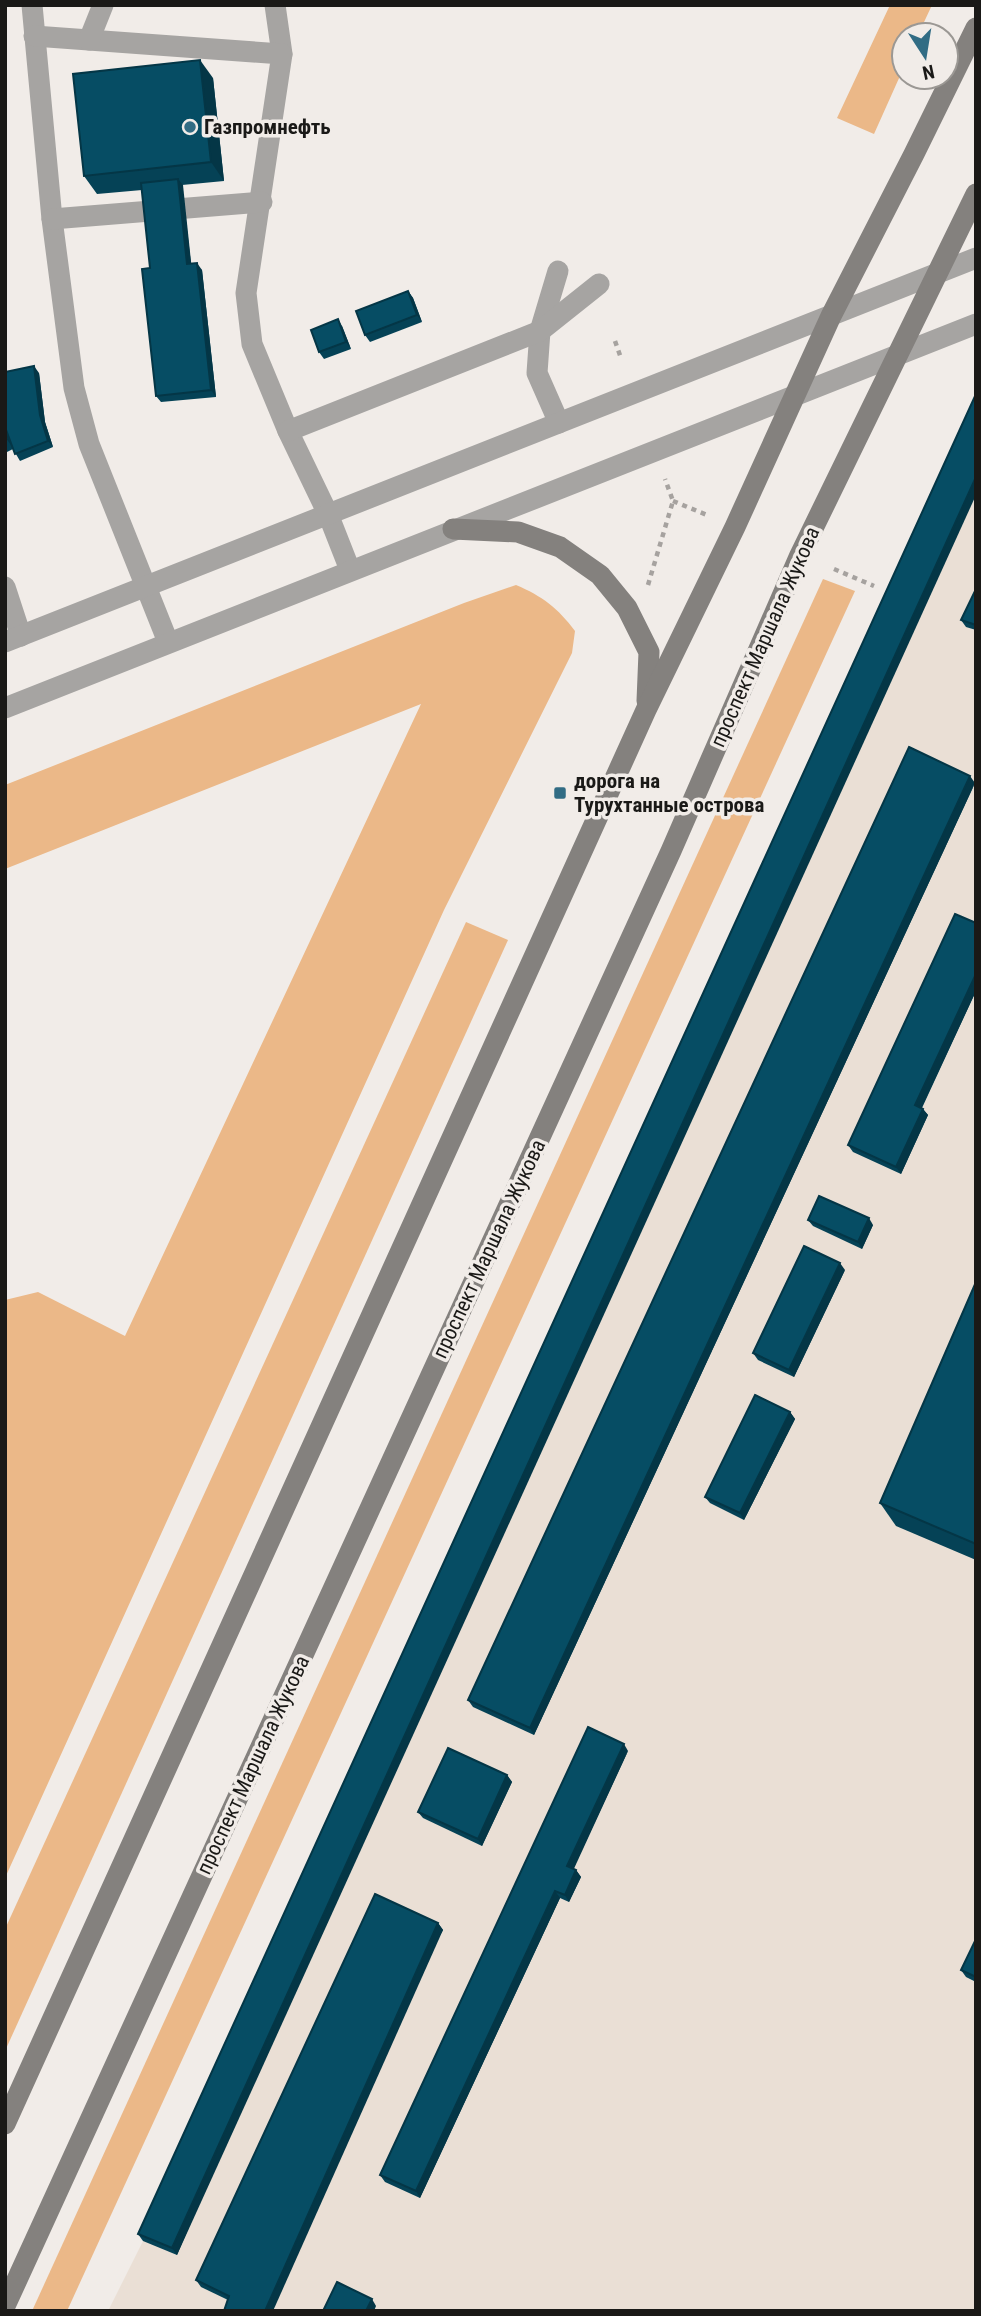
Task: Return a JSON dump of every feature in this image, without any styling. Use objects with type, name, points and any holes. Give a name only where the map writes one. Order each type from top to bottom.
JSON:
[{"type":"main road","points":[[5,2123],[646,710],[735,527],[831,316],[915,155],[976,27]]},
{"type":"main road","name":"проспект Маршала Жукова","points":[[5,2306],[671,851],[800,555],[976,194]]},
{"type":"main road","points":[[453,529],[517,532],[560,547],[600,575],[627,608],[649,652],[646,710]]},
{"type":"street","points":[[33,5],[52,219],[74,388],[89,444],[169,642]]},
{"type":"street","points":[[89,40],[103,5]]},
{"type":"street","points":[[275,5],[282,54],[262,202],[246,293],[252,344],[350,570]]},
{"type":"street","points":[[34,36],[282,54]]},
{"type":"street","points":[[52,219],[262,202]]},
{"type":"street","points":[[5,587],[13,639],[976,258]]},
{"type":"street","points":[[558,271],[540,331],[537,373],[559,423]]},
{"type":"street","points":[[288,431],[540,331],[599,284]]},
{"type":"street","points":[[5,708],[976,324]]},
{"type":"path","points":[[615,341],[621,358]]},
{"type":"path","points":[[648,585],[673,501],[663,474]]},
{"type":"path","points":[[673,501],[707,515]]},
{"type":"path","points":[[834,569],[874,586]]},
{"type":"shaded area","points":[[890,5],[932,5],[925,21],[890,21],[890,91],[893,91],[874,134],[837,118]]},
{"type":"shaded area","points":[[976,411],[976,2311],[108,2311],[143,2241]]},
{"type":"shaded area","points":[[823,579],[855,591],[67,2311],[32,2311]]},
{"type":"shaded area","points":[[516,585],[556,609],[569,623],[575,631],[572,653],[444,910],[5,1878],[5,1300],[38,1292],[125,1336],[421,704],[5,869],[5,785],[464,603]]},
{"type":"shaded area","points":[[466,922],[508,940],[5,2051],[5,1929]]},
{"type":"building","points":[[200,60],[211,162],[84,176],[73,74]]},
{"type":"building","points":[[178,179],[187,264],[197,263],[211,390],[156,396],[142,269],[150,268],[141,183]]},
{"type":"building","points":[[408,291],[417,315],[365,335],[356,311]]},
{"type":"building","points":[[338,319],[346,342],[319,352],[311,330]]},
{"type":"building","points":[[34,366],[40,415],[48,441],[15,454],[5,427],[5,372]]},
{"type":"building","points":[[976,394],[976,477],[172,2248],[138,2234]]},
{"type":"building","points":[[976,589],[976,625],[961,620]]},
{"type":"building","points":[[909,747],[970,776],[530,1728],[468,1700]]},
{"type":"building","points":[[955,914],[976,923],[976,974],[915,1105],[923,1109],[896,1167],[848,1145]]},
{"type":"building","points":[[819,1196],[869,1218],[858,1242],[808,1220]]},
{"type":"building","points":[[804,1246],[840,1263],[789,1370],[753,1353]]},
{"type":"building","points":[[976,1282],[976,1544],[880,1503]]},
{"type":"building","points":[[755,1395],[790,1412],[740,1513],[705,1497]]},
{"type":"building","points":[[588,1727],[624,1744],[567,1866],[576,1870],[565,1895],[555,1891],[416,2191],[380,2175]]},
{"type":"building","points":[[448,1748],[507,1775],[478,1839],[418,1812]]},
{"type":"building","points":[[375,1894],[438,1923],[265,2311],[224,2311],[229,2296],[196,2280]]},
{"type":"building","points":[[976,1939],[976,1977],[961,1970]]},
{"type":"building","points":[[337,2282],[372,2299],[366,2311],[323,2311]]},
{"type":"place","name":"Газпромнефть","points":[[190,127]]},
{"type":"place","name":"дорога на Турухтанные острова","points":[[560,793]]}]
